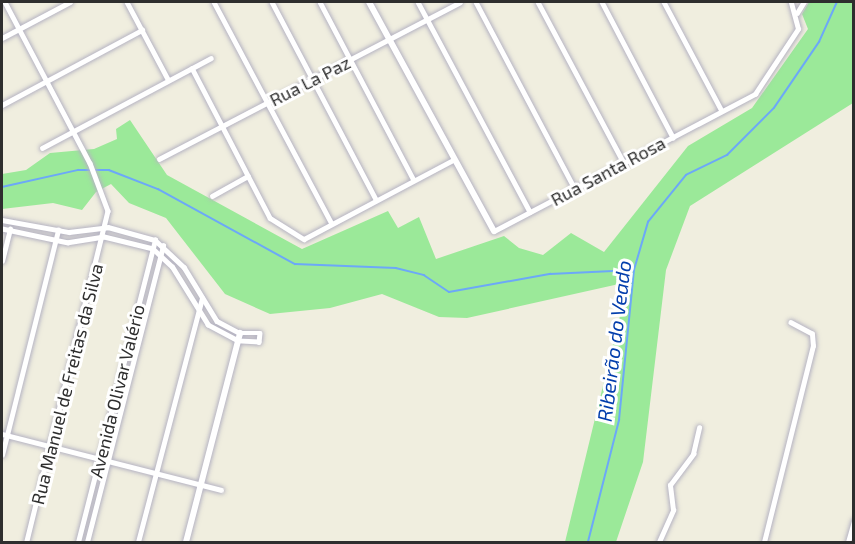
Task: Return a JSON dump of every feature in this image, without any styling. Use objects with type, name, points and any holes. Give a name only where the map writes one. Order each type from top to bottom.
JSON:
[{"type":"street","points":[[5,2],[98,178],[106,198],[108,226]]},
{"type":"street","points":[[2,38],[70,2]]},
{"type":"street","points":[[127,2],[168,79]]},
{"type":"street","points":[[214,2],[331,222]]},
{"type":"street","points":[[272,2],[376,199]]},
{"type":"street","points":[[320,2],[414,180]]},
{"type":"street","points":[[369,2],[453,160],[494,231]]},
{"type":"street","points":[[418,2],[530,212]]},
{"type":"street","name":"Rua La Paz","points":[[159,159],[460,2]]},
{"type":"street","points":[[476,2],[575,189]]},
{"type":"street","points":[[538,2],[624,163]]},
{"type":"street","points":[[602,2],[673,137]]},
{"type":"street","points":[[664,2],[722,111]]},
{"type":"street","points":[[791,2],[797,13]]},
{"type":"street","name":"Rua Santa Rosa","points":[[494,231],[754,94],[798,29],[797,13],[804,2]]},
{"type":"street","points":[[2,105],[142,30]]},
{"type":"street","points":[[42,147],[211,58]]},
{"type":"street","points":[[192,68],[270,218],[304,239],[331,222],[453,160]]},
{"type":"street","points":[[212,196],[248,176]]},
{"type":"street","points":[[2,220],[58,230],[108,226],[155,240],[189,273],[217,321],[240,333],[260,333],[259,342],[238,341],[198,314],[161,256],[153,249],[104,237],[73,243],[2,229]]},
{"type":"street","points":[[2,261],[12,220]]},
{"type":"street","name":"Rua Manuel de Freitas da Silva","points":[[27,543],[108,226]]},
{"type":"street","points":[[2,455],[4,435],[58,230]]},
{"type":"street","name":"Avenida Olivar Valério","points":[[78,543],[155,240]]},
{"type":"street","points":[[87,543],[163,246]]},
{"type":"street","points":[[138,543],[202,298]]},
{"type":"street","points":[[764,543],[813,346],[812,334],[791,323]]},
{"type":"street","points":[[186,543],[240,333]]},
{"type":"street","points":[[659,543],[673,510],[670,485],[693,454],[699,429]]},
{"type":"street","points":[[4,435],[221,490]]},
{"type":"street","points":[[848,543],[854,520]]},
{"type":"green space","points":[[809,2],[853,2],[853,103],[690,206],[666,270],[643,462],[616,542],[565,542],[626,291],[619,284],[467,318],[439,317],[382,294],[330,308],[270,314],[225,294],[166,218],[129,203],[111,184],[96,192],[82,210],[53,203],[2,209],[2,174],[26,170],[50,153],[94,149],[117,139],[116,129],[130,120],[167,175],[302,249],[388,211],[398,228],[419,217],[436,259],[504,236],[519,248],[543,255],[571,233],[604,252],[688,146],[752,108],[808,29],[802,14]]},
{"type":"waterway","name":"Ribeirão do Veado","points":[[588,542],[619,420],[634,270],[648,222],[686,175],[727,155],[774,108],[819,42],[837,2]]},
{"type":"waterway","points":[[2,187],[78,170],[109,170],[158,189],[295,264],[396,268],[424,275],[449,292],[550,274],[634,270]]}]
